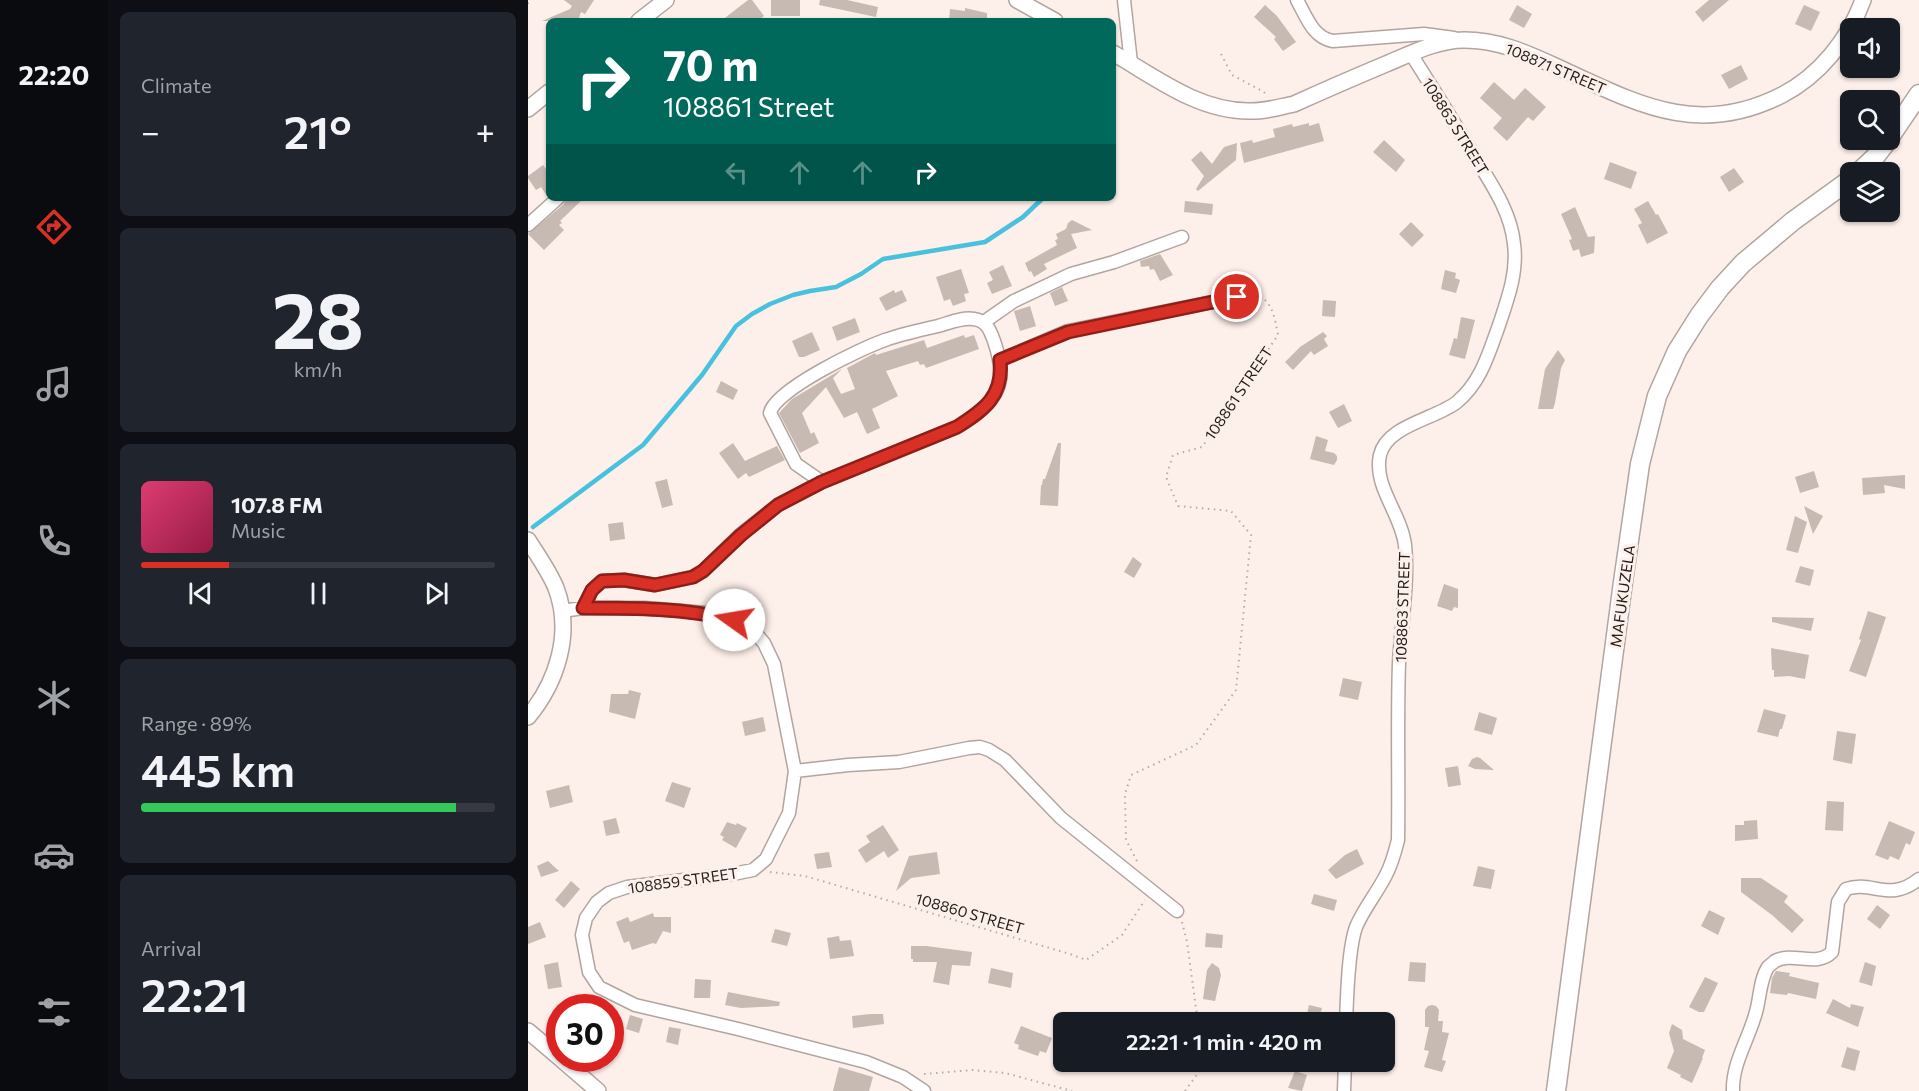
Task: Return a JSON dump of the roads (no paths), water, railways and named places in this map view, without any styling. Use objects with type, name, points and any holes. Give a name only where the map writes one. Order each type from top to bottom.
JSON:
[{"type":"main road","points":[[1900,122],[1919,94]]},
{"type":"main road","points":[[1870,162],[1880,150]]},
{"type":"main road","name":"MAFUKUZELA","points":[[1556,1091],[1640,464],[1658,396],[1677,351],[1720,288],[1743,263],[1793,221],[1840,187]]},
{"type":"street","points":[[643,18],[666,0]]},
{"type":"street","points":[[1017,0],[1050,18]]},
{"type":"street","points":[[1124,0],[1131,63]]},
{"type":"street","points":[[1297,0],[1317,34],[1325,40],[1424,34],[1461,40]]},
{"type":"street","name":"108871 STREET","points":[[1116,55],[1187,95],[1210,105],[1231,110],[1250,111],[1294,104],[1440,43],[1461,40],[1502,44],[1526,52],[1634,102],[1673,114],[1718,115],[1743,111],[1765,104],[1802,83],[1834,52],[1851,28],[1863,0]]},
{"type":"street","name":"108863 STREET","points":[[1347,1012],[1352,945],[1356,928],[1386,876],[1398,840],[1399,665],[1405,562],[1399,520],[1383,490],[1379,474],[1381,451],[1399,432],[1452,406],[1470,392],[1496,335],[1510,292],[1515,266],[1514,243],[1507,213],[1411,54]]},
{"type":"street","points":[[528,109],[546,94]]},
{"type":"street","points":[[528,225],[555,201]]},
{"type":"street","points":[[984,322],[1014,302],[1071,274],[1114,262],[1182,237]]},
{"type":"street","points":[[1000,360],[1068,332],[1237,297]]},
{"type":"street","points":[[583,608],[592,590],[602,581],[624,580],[655,585],[693,577],[703,571],[741,535],[778,505],[822,482],[957,427],[976,415],[996,392],[1001,375],[1000,360],[990,329],[984,322],[971,318],[961,319],[883,341],[850,355],[803,381],[777,401],[770,413],[790,454],[796,464],[822,482]]},
{"type":"street","points":[[528,540],[546,567],[556,589],[562,611],[562,645],[558,664],[550,685],[528,717]]},
{"type":"street","name":"108859 STREET","points":[[562,611],[583,608],[645,608],[707,613],[750,627],[764,643],[774,664],[795,771],[789,813],[766,859],[753,870],[627,888],[609,893],[597,902],[586,918],[582,935],[589,972],[599,987],[635,1005],[866,1062],[903,1077],[924,1091]]},
{"type":"street","points":[[795,771],[899,762],[969,748],[980,747],[989,750],[1005,760],[1061,818],[1177,911]]},
{"type":"street","points":[[1732,1091],[1737,1063],[1756,1014],[1768,967],[1782,959],[1818,960],[1827,957],[1832,952],[1838,902],[1846,889],[1855,886],[1880,891],[1901,890],[1919,879]]},
{"type":"street","points":[[528,1031],[546,1046]]},
{"type":"street","points":[[576,1072],[598,1091]]},
{"type":"street","points":[[1344,1091],[1345,1072]]},
{"type":"waterway","points":[[533,527],[643,445],[702,375],[736,326],[752,314],[793,295],[836,287],[883,259],[985,242],[1023,217],[1040,201]]}]
